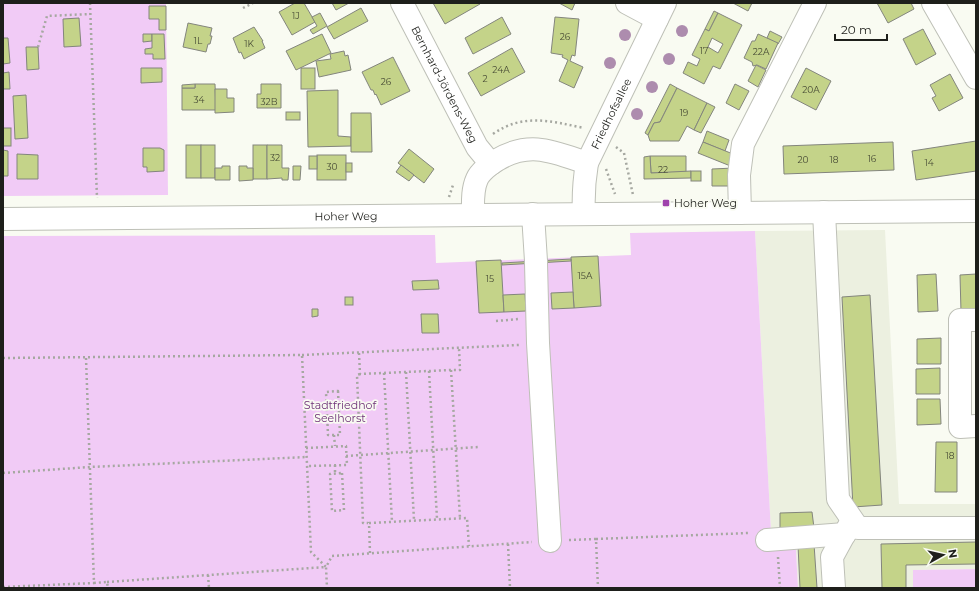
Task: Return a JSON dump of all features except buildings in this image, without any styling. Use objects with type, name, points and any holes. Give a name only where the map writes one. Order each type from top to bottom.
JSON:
[{"type":"street","name":"Bernhard-Jördens-Weg","points":[[402,3],[477,147],[491,164]]},
{"type":"street","name":"Friedhofsallee","points":[[584,214],[583,182],[596,164],[661,11],[627,3]]},
{"type":"street","points":[[740,213],[739,174],[743,144],[815,3]]},
{"type":"street","points":[[933,3],[976,78]]},
{"type":"street","points":[[473,215],[473,194],[477,178],[491,164],[508,153],[527,148],[547,150],[596,164]]},
{"type":"street","name":"Hoher Weg","points":[[3,219],[976,211]]},
{"type":"street","points":[[824,212],[838,499],[848,527],[832,557],[834,588]]},
{"type":"street","points":[[533,214],[538,343],[550,541]]},
{"type":"street","points":[[976,320],[960,320],[960,427],[976,426]]},
{"type":"street","points":[[768,540],[848,527],[976,528]]},
{"type":"path","points":[[90,3],[97,219]]},
{"type":"path","points":[[243,8],[253,3]]},
{"type":"path","points":[[38,47],[47,16],[90,14]]},
{"type":"path","points":[[477,147],[504,126],[519,121],[548,120],[584,128]]},
{"type":"path","points":[[614,146],[624,153],[633,196]]},
{"type":"path","points":[[596,164],[616,197]]},
{"type":"path","points":[[3,358],[302,355],[538,343]]},
{"type":"path","points":[[459,348],[460,370],[357,374],[363,523],[467,518],[469,546]]},
{"type":"path","points":[[359,353],[360,374]]},
{"type":"path","points":[[302,355],[311,552],[326,567]]},
{"type":"path","points":[[86,358],[94,583]]},
{"type":"path","points":[[451,370],[460,518]]},
{"type":"path","points":[[429,371],[437,519]]},
{"type":"path","points":[[406,372],[414,520]]},
{"type":"path","points":[[384,373],[392,522]]},
{"type":"path","points":[[338,391],[340,435],[334,435],[328,435],[326,392],[338,391]]},
{"type":"path","points":[[334,435],[335,446]]},
{"type":"path","points":[[306,448],[346,446],[347,465],[307,466]]},
{"type":"path","points":[[346,456],[478,447]]},
{"type":"path","points":[[3,473],[90,467],[307,457]]},
{"type":"path","points":[[335,465],[335,473]]},
{"type":"path","points":[[335,473],[342,473],[344,510],[332,511],[330,474],[335,473]]},
{"type":"path","points":[[369,523],[370,553]]},
{"type":"path","points":[[327,588],[326,567],[332,556],[550,541],[760,532],[777,550],[780,588]]},
{"type":"path","points":[[596,539],[598,588]]},
{"type":"path","points":[[508,544],[510,588]]},
{"type":"path","points":[[3,587],[94,583],[326,567]]},
{"type":"path","points":[[208,575],[209,588]]},
{"type":"path","points":[[108,582],[108,588]]},
{"type":"shaded area","points":[[885,230],[899,504],[976,504],[976,569],[913,570],[913,588],[798,588],[795,532],[771,533],[755,231]]},
{"type":"green space","points":[[3,3],[166,3],[168,195],[3,196]]},
{"type":"green space","name":"Stadtfriedhof Seelhorst","points":[[755,231],[771,532],[795,532],[798,588],[3,588],[3,236],[435,235],[436,263],[631,255],[630,233]]},
{"type":"green space","points":[[976,569],[976,588],[913,588],[913,570]]},
{"type":"place","name":"Hoher Weg","points":[[666,203]]}]
